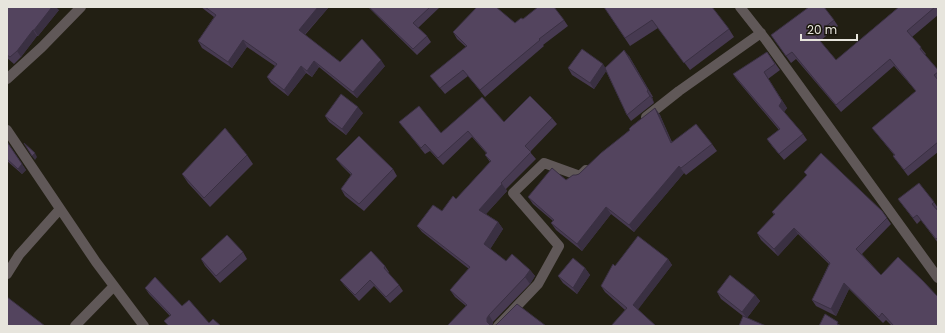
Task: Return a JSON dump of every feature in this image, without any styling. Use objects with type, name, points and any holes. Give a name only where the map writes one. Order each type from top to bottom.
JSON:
[{"type":"street","points":[[7,79],[42,47],[81,7]]},
{"type":"street","points":[[740,7],[766,36],[938,278]]},
{"type":"street","points":[[637,125],[678,91],[766,36]]},
{"type":"street","points":[[7,130],[96,262],[144,326]]},
{"type":"street","points":[[498,326],[538,284],[559,246],[513,193],[544,163],[580,176],[591,166]]},
{"type":"street","points":[[7,274],[19,255],[60,209]]},
{"type":"street","points":[[75,326],[114,286]]},
{"type":"building","points":[[7,7],[52,7],[17,51],[10,57],[7,55]]},
{"type":"building","points":[[205,7],[318,7],[299,30],[340,62],[362,39],[381,60],[353,92],[314,61],[307,71],[301,66],[284,90],[267,77],[277,64],[243,40],[228,62],[198,41],[216,15]]},
{"type":"building","points":[[369,7],[430,7],[413,23],[427,36],[413,49]]},
{"type":"building","points":[[477,7],[496,7],[515,23],[521,18],[523,19],[538,7],[554,7],[564,20],[539,39],[540,40],[480,90],[463,70],[440,88],[430,76],[467,46],[453,32]]},
{"type":"building","points":[[604,7],[712,7],[729,29],[684,63],[652,20],[625,38]]},
{"type":"building","points":[[809,7],[824,7],[834,20],[815,35],[836,60],[899,7],[935,7],[907,31],[938,70],[938,72],[934,75],[938,80],[938,142],[904,170],[893,156],[895,155],[872,128],[916,91],[890,59],[836,105],[792,52],[786,56],[771,35]]},
{"type":"building","points":[[582,49],[603,64],[590,83],[568,68]]},
{"type":"building","points":[[624,50],[648,90],[647,91],[650,96],[627,115],[605,68]]},
{"type":"building","points":[[767,52],[775,64],[764,72],[782,101],[779,106],[803,134],[779,154],[767,139],[780,129],[733,74]]},
{"type":"building","points":[[341,94],[358,107],[342,129],[325,116]]},
{"type":"building","points":[[530,96],[552,118],[525,146],[531,152],[501,183],[502,184],[479,210],[498,222],[484,244],[506,261],[512,254],[530,270],[489,315],[487,322],[491,326],[447,326],[467,305],[450,290],[470,267],[417,226],[433,205],[442,211],[453,196],[456,199],[491,161],[485,155],[487,153],[468,131],[438,158],[425,144],[421,148],[399,122],[419,106],[441,133],[482,97],[504,122]]},
{"type":"building","points":[[655,108],[671,143],[696,124],[712,144],[681,168],[679,166],[629,225],[606,207],[577,244],[551,223],[554,220],[528,197],[552,168],[566,180],[573,175],[579,174],[601,153],[630,130],[629,129],[632,126]]},
{"type":"building","points":[[225,128],[247,155],[204,198],[182,174]]},
{"type":"building","points":[[359,136],[393,169],[359,204],[341,189],[352,174],[336,159]]},
{"type":"building","points":[[7,142],[22,164],[18,169],[7,159]]},
{"type":"building","points":[[24,143],[35,153],[32,156]]},
{"type":"building","points":[[821,153],[882,211],[887,218],[856,249],[881,275],[898,257],[938,297],[938,326],[894,326],[882,313],[879,317],[844,283],[831,309],[812,300],[830,263],[794,228],[774,249],[757,233],[775,214],[772,212],[807,175],[804,172]]},
{"type":"building","points":[[919,183],[934,202],[932,204],[938,211],[938,237],[936,239],[917,215],[913,218],[898,199]]},
{"type":"building","points":[[227,235],[243,252],[216,276],[201,259]]},
{"type":"building","points":[[638,236],[668,259],[633,305],[656,326],[611,326],[627,308],[601,286],[613,264],[615,266]]},
{"type":"building","points":[[371,251],[385,266],[384,268],[399,285],[386,297],[370,280],[355,295],[340,280]]},
{"type":"building","points":[[573,258],[585,268],[573,288],[558,276]]},
{"type":"building","points":[[730,275],[755,295],[742,312],[717,292]]},
{"type":"building","points":[[155,277],[182,306],[189,300],[209,323],[213,319],[221,326],[169,326],[164,321],[171,315],[145,288]]},
{"type":"building","points":[[7,297],[45,326],[7,326]]},
{"type":"building","points":[[517,304],[546,326],[491,326],[496,325]]},
{"type":"building","points":[[825,314],[838,322],[837,324],[842,326],[819,326]]},
{"type":"building","points":[[743,316],[766,326],[739,326]]}]
